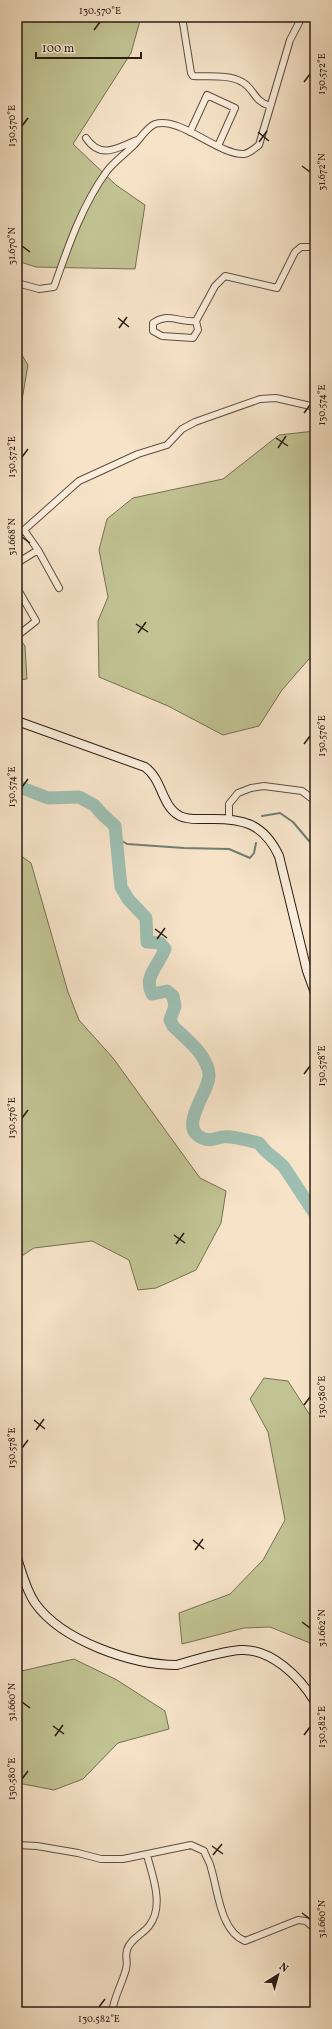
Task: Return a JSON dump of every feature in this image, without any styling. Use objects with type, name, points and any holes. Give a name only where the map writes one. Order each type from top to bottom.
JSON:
[{"type":"street","points":[[182,17],[191,73],[193,76],[226,78],[242,82],[256,99],[270,106]]},
{"type":"street","points":[[17,283],[39,289],[54,287],[89,200],[108,170],[140,139],[149,127],[156,124],[166,124],[190,132],[231,152],[244,154],[252,151],[259,144],[290,40],[302,17]]},
{"type":"street","points":[[190,132],[207,95],[228,104],[235,108],[218,146]]},
{"type":"street","points":[[86,138],[96,150],[102,151],[110,151],[140,139]]},
{"type":"street","points":[[196,321],[187,322],[176,317],[160,319],[153,323],[153,330],[162,336],[192,338],[198,330],[196,321],[215,286],[225,276],[277,288],[294,252],[301,248],[315,247]]},
{"type":"street","points":[[17,533],[24,530],[79,482],[138,454],[167,445],[182,429],[195,422],[260,399],[276,398],[315,407]]},
{"type":"street","points":[[24,530],[38,550],[60,588]]},
{"type":"street","points":[[17,563],[38,550]]},
{"type":"street","points":[[17,588],[36,621],[17,636]]},
{"type":"street","points":[[17,721],[145,767],[156,777],[172,810],[180,816],[191,819],[229,818],[256,827],[274,844],[281,862],[305,963],[315,993]]},
{"type":"street","points":[[229,818],[229,804],[238,793],[251,788],[264,786],[302,791],[315,801]]},
{"type":"street","points":[[17,1558],[27,1587],[35,1603],[46,1615],[59,1625],[91,1645],[141,1662],[168,1665],[177,1665],[240,1650],[259,1653],[280,1664],[296,1677],[315,1702]]},
{"type":"street","points":[[17,1845],[58,1849],[101,1859],[122,1860],[191,1845],[204,1851],[212,1870],[215,1891],[226,1920],[239,1938],[245,1941],[298,1920],[306,1921],[315,1929]]},
{"type":"street","points":[[112,2012],[127,1966],[127,1950],[134,1940],[150,1925],[155,1910],[156,1890],[147,1855]]},
{"type":"green space","points":[[17,17],[141,17],[131,53],[73,144],[116,185],[145,205],[135,269],[36,267],[17,261]]},
{"type":"green space","points":[[17,347],[28,365],[17,429]]},
{"type":"green space","points":[[315,431],[315,652],[282,690],[259,726],[223,735],[168,706],[99,677],[98,621],[108,597],[99,550],[107,519],[133,498],[223,479],[279,435]]},
{"type":"green space","points":[[20,639],[25,646],[27,679],[17,680],[17,642]]},
{"type":"green space","points":[[17,853],[31,863],[68,992],[79,1020],[113,1058],[200,1178],[226,1191],[221,1223],[196,1270],[156,1288],[138,1290],[129,1260],[92,1241],[34,1248],[17,1259]]},
{"type":"green space","points":[[264,1378],[288,1381],[315,1423],[315,1645],[270,1627],[244,1628],[182,1644],[179,1613],[230,1594],[263,1560],[285,1520],[268,1432],[250,1399]]},
{"type":"green space","points":[[74,1659],[117,1680],[165,1711],[169,1729],[118,1743],[83,1779],[54,1790],[18,1783],[17,1672]]},
{"type":"waterway","points":[[17,786],[48,798],[79,797],[94,805],[115,826],[121,887],[128,899],[146,918],[147,942],[160,943],[165,949],[149,982],[152,994],[167,991],[173,996],[175,1006],[170,1020],[173,1026],[201,1054],[208,1068],[208,1082],[193,1117],[195,1133],[208,1140],[231,1137],[259,1143],[284,1167],[315,1214]]},
{"type":"waterway","points":[[262,816],[280,813],[293,822],[315,848]]},
{"type":"waterway","points":[[117,838],[127,844],[184,848],[229,849],[250,858],[254,853],[256,843]]},
{"type":"waterway","points":[[315,869],[313,873],[315,885]]}]
